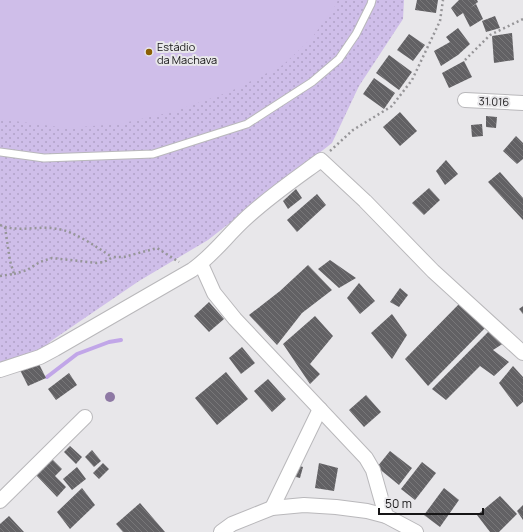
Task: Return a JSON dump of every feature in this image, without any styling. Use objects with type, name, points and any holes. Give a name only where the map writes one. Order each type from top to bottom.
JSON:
[{"type":"street","name":"31.016","points":[[465,100],[523,102]]},
{"type":"street","points":[[0,370],[40,357],[196,267],[243,220],[321,160],[365,201],[433,271],[523,353]]},
{"type":"street","points":[[196,267],[214,293],[235,319],[366,458],[373,470],[386,516]]},
{"type":"street","points":[[272,508],[320,409]]},
{"type":"street","points":[[0,501],[85,417]]},
{"type":"street","points":[[221,532],[232,524],[272,508],[318,506],[367,511],[386,516],[416,532]]},
{"type":"lane","points":[[0,152],[44,158],[153,154],[247,124],[312,82],[338,59],[356,34],[372,0]]},
{"type":"path","points":[[321,160],[353,130],[392,106],[404,91],[412,80],[440,21],[443,0]]},
{"type":"path","points":[[466,60],[490,35],[523,19]]},
{"type":"path","points":[[0,225],[21,229],[59,229],[79,238],[113,258]]},
{"type":"path","points":[[5,227],[10,261],[14,274]]},
{"type":"path","points":[[0,276],[27,270],[40,262],[52,258],[97,263],[157,248],[196,267]]},
{"type":"shaded area","points":[[0,0],[404,0],[403,19],[359,86],[332,143],[208,240],[139,281],[51,341],[38,355],[0,366]]},
{"type":"shaded area","name":"Estádio da Machava","points":[[0,0],[338,0],[334,8],[311,39],[283,65],[229,92],[172,112],[119,124],[66,128],[0,119]]},
{"type":"building","points":[[417,0],[438,0],[436,13],[415,10]]},
{"type":"building","points":[[459,0],[477,0],[478,2],[470,8],[476,4],[483,19],[470,27],[463,13],[457,17],[451,8]]},
{"type":"building","points":[[495,16],[500,28],[486,32],[482,21]]},
{"type":"building","points":[[458,28],[470,44],[458,55],[441,66],[434,51],[450,42],[446,37]]},
{"type":"building","points":[[512,33],[514,60],[494,63],[492,36]]},
{"type":"building","points":[[409,34],[425,45],[413,61],[397,50]]},
{"type":"building","points":[[389,55],[412,72],[399,90],[376,73]]},
{"type":"building","points":[[464,61],[472,77],[449,88],[442,73]]},
{"type":"building","points":[[374,78],[395,93],[384,109],[363,94]]},
{"type":"building","points":[[400,112],[417,131],[400,146],[383,127]]},
{"type":"building","points":[[486,116],[497,117],[496,128],[486,127]]},
{"type":"building","points":[[482,124],[483,136],[472,137],[471,125]]},
{"type":"building","points":[[516,136],[523,143],[523,159],[517,164],[503,151]]},
{"type":"building","points":[[446,160],[458,174],[445,185],[436,171]]},
{"type":"building","points":[[500,172],[523,198],[523,220],[488,182]]},
{"type":"building","points":[[429,188],[440,200],[424,215],[412,203]]},
{"type":"building","points":[[296,189],[302,198],[288,209],[283,201]]},
{"type":"building","points":[[317,194],[326,205],[297,232],[287,220]]},
{"type":"building","points":[[330,260],[356,278],[339,288],[318,269]]},
{"type":"building","points":[[308,265],[332,290],[302,313],[277,345],[249,315],[280,291]]},
{"type":"building","points":[[359,283],[375,301],[360,314],[347,298]]},
{"type":"building","points":[[400,288],[408,295],[399,307],[390,302]]},
{"type":"building","points":[[209,302],[224,319],[209,332],[194,316]]},
{"type":"building","points":[[459,304],[485,328],[428,386],[405,359]]},
{"type":"building","points":[[523,306],[523,314],[519,309]]},
{"type":"building","points":[[392,314],[407,335],[392,359],[371,333]]},
{"type":"building","points":[[315,316],[333,336],[310,364],[320,374],[310,384],[283,344]]},
{"type":"building","points":[[490,330],[504,343],[493,350],[509,362],[494,376],[480,366],[446,400],[432,389]]},
{"type":"building","points":[[242,347],[255,363],[241,374],[229,358]]},
{"type":"building","points":[[38,362],[46,378],[28,386],[20,370]]},
{"type":"building","points":[[513,366],[523,377],[523,402],[517,407],[499,383]]},
{"type":"building","points":[[226,372],[248,399],[217,425],[195,398]]},
{"type":"building","points":[[69,373],[77,385],[56,400],[48,389]]},
{"type":"building","points":[[268,379],[286,399],[272,412],[254,391]]},
{"type":"building","points":[[366,395],[381,412],[364,427],[349,410]]},
{"type":"building","points":[[70,446],[82,457],[76,464],[64,452]]},
{"type":"building","points":[[92,450],[101,461],[94,467],[85,457]]},
{"type":"building","points":[[390,451],[412,468],[399,485],[377,467]]},
{"type":"building","points":[[52,459],[62,469],[55,476],[66,487],[57,497],[36,475]]},
{"type":"building","points":[[422,462],[436,473],[415,500],[401,489]]},
{"type":"building","points":[[103,463],[109,469],[99,479],[93,473]]},
{"type":"building","points":[[319,463],[338,468],[334,491],[315,488]]},
{"type":"building","points":[[296,465],[303,467],[300,478],[292,476]]},
{"type":"building","points":[[77,467],[86,479],[72,490],[63,479]]},
{"type":"building","points":[[82,488],[95,505],[70,529],[57,512]]},
{"type":"building","points":[[444,488],[459,500],[440,527],[424,515]]},
{"type":"building","points":[[500,496],[517,514],[499,532],[490,532],[477,515]]},
{"type":"building","points":[[140,503],[165,532],[123,532],[116,524]]},
{"type":"building","points":[[523,505],[523,520],[517,511]]},
{"type":"building","points":[[9,516],[24,532],[0,532],[0,524]]},
{"type":"waterway","points":[[47,377],[77,354],[109,342],[121,340]]},
{"type":"place","name":"Estádio da Machava","points":[[149,52]]}]
